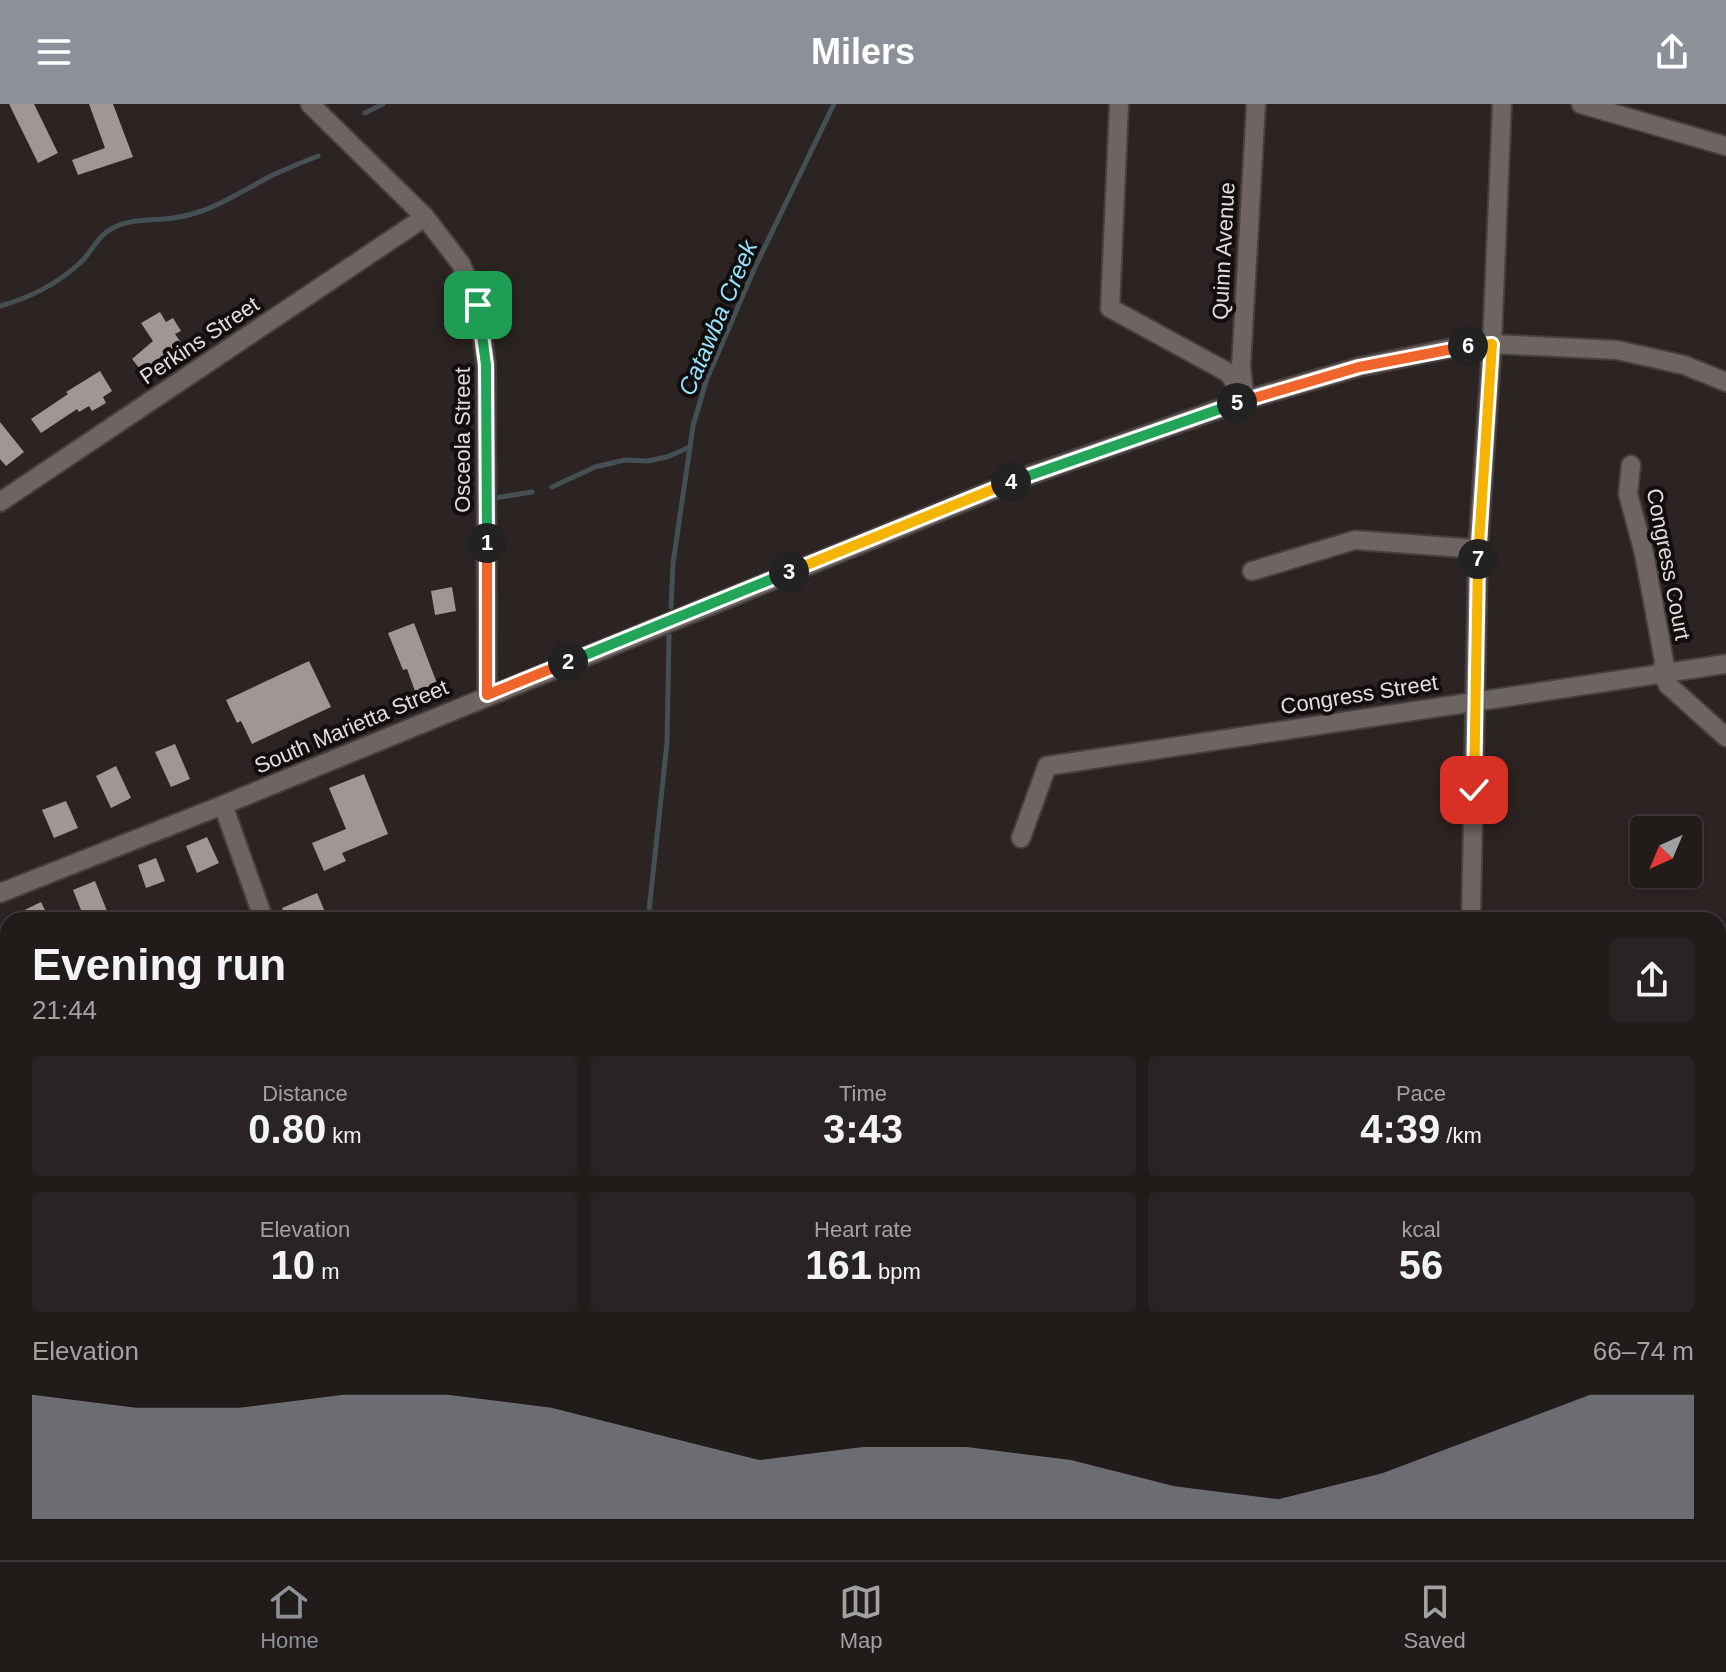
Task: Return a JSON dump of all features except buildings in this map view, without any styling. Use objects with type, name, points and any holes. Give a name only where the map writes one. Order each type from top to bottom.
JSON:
[{"type":"street","name":"Osceola Street","points":[[310,104],[425,217],[461,264],[478,305],[486,365],[487,695]]},
{"type":"street","points":[[1119,104],[1110,308],[1229,373],[1245,400]]},
{"type":"street","name":"Quinn Avenue","points":[[1245,400],[1241,367],[1256,104]]},
{"type":"street","points":[[1471,912],[1478,549],[1492,344],[1502,104]]},
{"type":"street","points":[[1581,104],[1726,146]]},
{"type":"street","name":"Perkins Street","points":[[0,502],[425,217]]},
{"type":"street","name":"South Marietta Street","points":[[0,893],[1022,478],[1245,400],[1359,367],[1461,346],[1492,344],[1617,350],[1684,365],[1726,382]]},
{"type":"street","name":"Congress Court","points":[[1631,465],[1628,494],[1644,553],[1664,661],[1662,673]]},
{"type":"street","points":[[1252,571],[1355,540],[1478,549]]},
{"type":"street","name":"Congress Street","points":[[1021,838],[1047,766],[1726,664]]},
{"type":"street","points":[[1662,673],[1668,685],[1726,737]]},
{"type":"street","points":[[223,805],[261,912]]},
{"type":"waterway","points":[[365,113],[383,104]]},
{"type":"waterway","name":"Catawba Creek","points":[[671,607],[673,564],[693,426],[706,381],[755,267],[834,104]]},
{"type":"waterway","points":[[0,306],[22,299],[71,271],[104,234],[115,227],[200,212],[318,156]]},
{"type":"waterway","points":[[552,487],[595,467],[625,460],[648,461],[690,447]]},
{"type":"waterway","points":[[495,498],[532,492]]},
{"type":"waterway","name":"Catawba Creek","points":[[649,912],[667,743],[669,635]]},
{"type":"route","points":[[478,305],[486,365],[487,695],[1022,478],[1245,400],[1359,367],[1461,346],[1492,344],[1478,549],[1474,790]]}]
